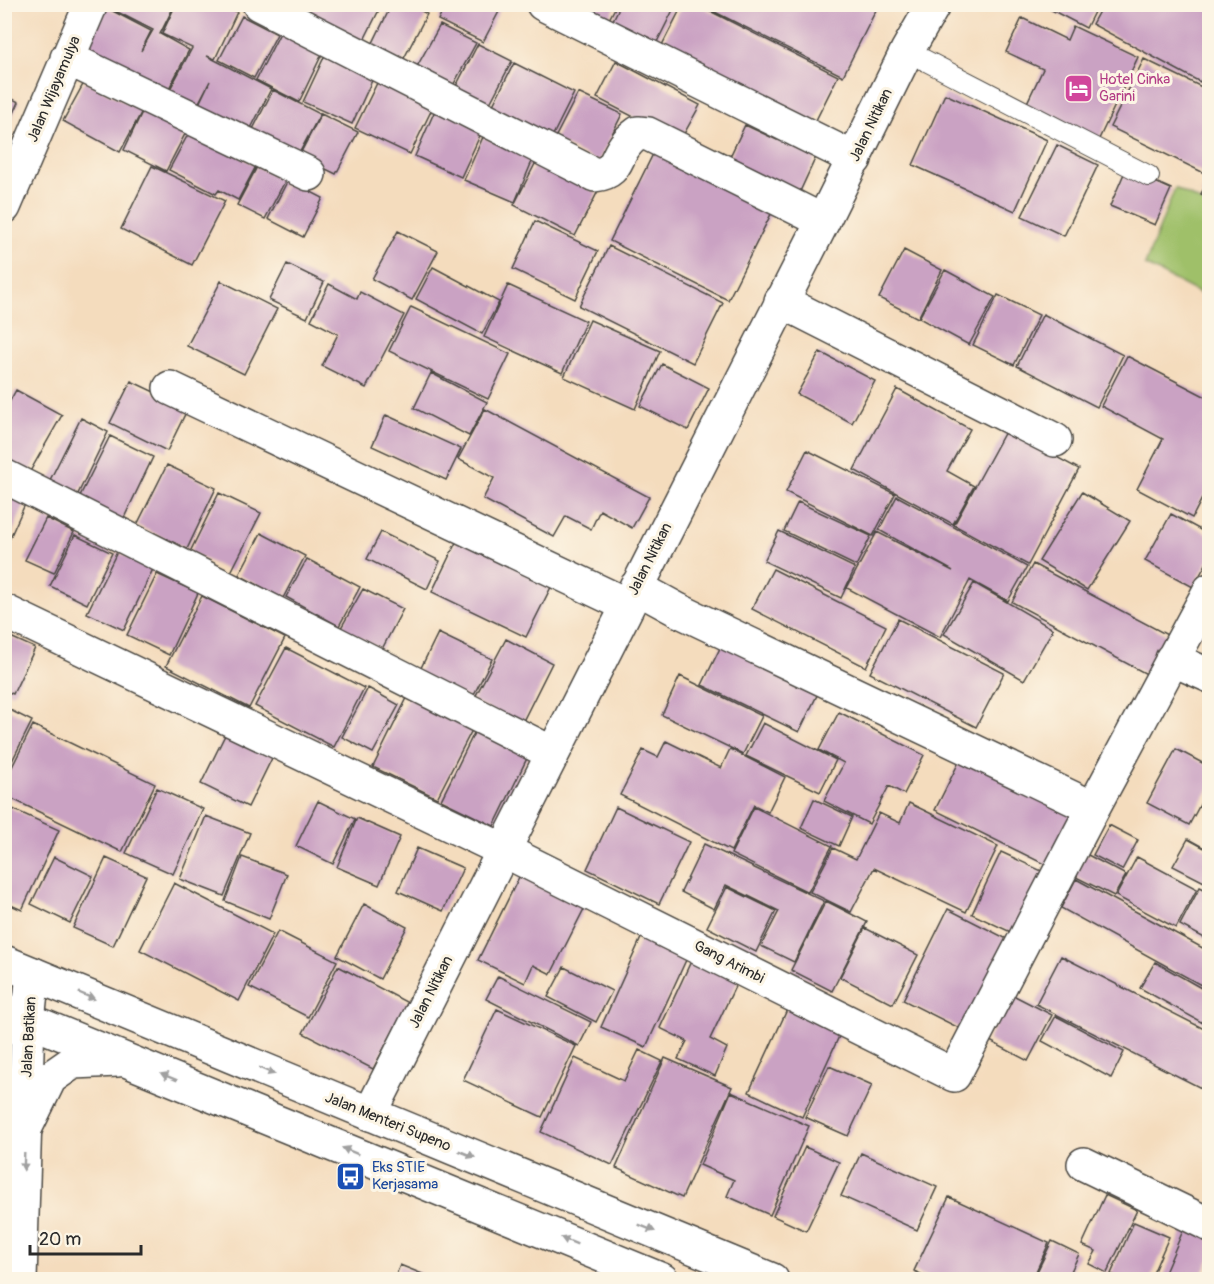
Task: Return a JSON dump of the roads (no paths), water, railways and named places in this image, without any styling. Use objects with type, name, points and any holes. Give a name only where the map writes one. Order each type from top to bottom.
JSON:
[{"type":"street","name":"Jalan Wijayamulya","points":[[4,207],[91,4]]},
{"type":"street","points":[[259,4],[595,175],[605,174],[613,168],[627,143],[638,133],[648,134],[823,221]]},
{"type":"street","points":[[543,4],[855,159]]},
{"type":"street","name":"Jalan Nitikan","points":[[370,1114],[631,596],[855,159],[907,51],[934,4]]},
{"type":"street","points":[[67,58],[309,174]]},
{"type":"street","points":[[781,301],[1055,440]]},
{"type":"street","points":[[170,388],[631,596],[678,610],[1093,808],[1209,590]]},
{"type":"street","points":[[4,476],[552,753]]},
{"type":"street","name":"Gang Arimbi","points":[[4,611],[503,850],[954,1075],[1093,808]]},
{"type":"street","points":[[1172,659],[1209,676]]},
{"type":"street","name":"Jalan Menteri Supeno","points":[[19,968],[772,1280]]},
{"type":"street","name":"Jalan Batikan","points":[[19,968],[16,1015],[25,1129],[20,1280]]},
{"type":"street","points":[[16,1015],[662,1280]]},
{"type":"street","points":[[25,1129],[50,1078],[73,1062],[126,1060]]},
{"type":"street","points":[[1084,1164],[1209,1224]]},
{"type":"lane","points":[[907,51],[1149,176]]},
{"type":"place","name":"Hotel Cinka Garini","points":[[1078,88]]},
{"type":"place","name":"Eks STIE Kerjasama","points":[[351,1176]]}]
